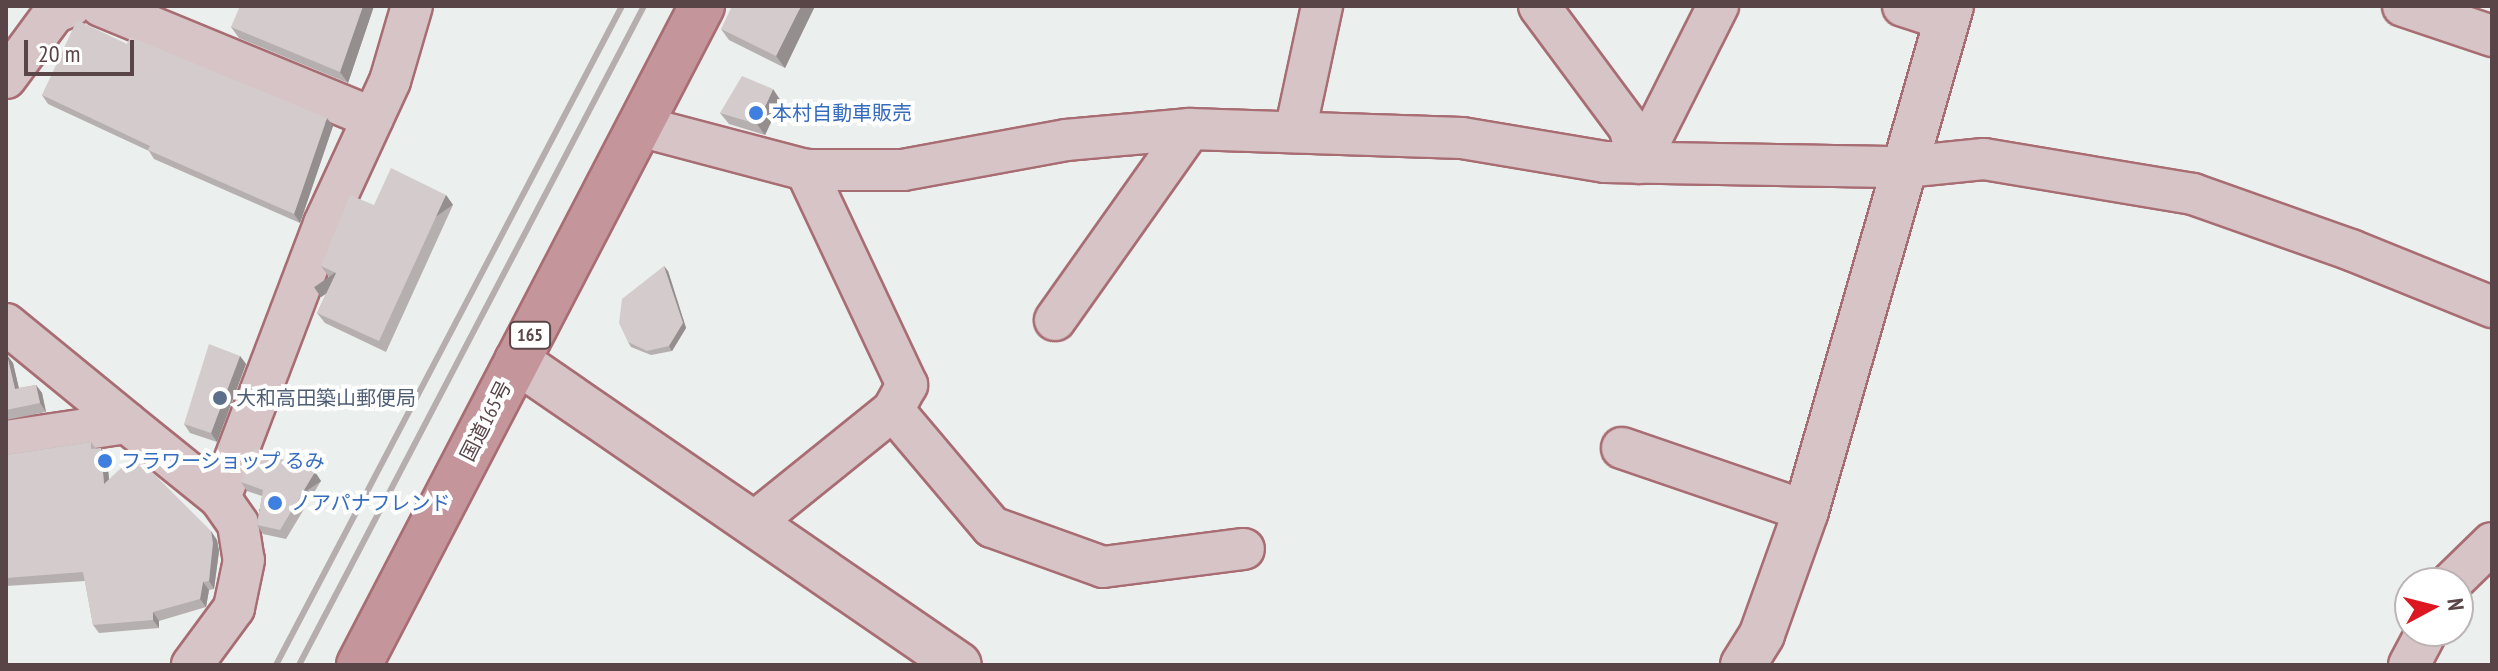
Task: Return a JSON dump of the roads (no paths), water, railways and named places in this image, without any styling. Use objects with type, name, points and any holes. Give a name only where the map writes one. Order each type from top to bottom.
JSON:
[{"type":"highway","name":"国道165号","points":[[359,665],[702,6]]},
{"type":"street","points":[[6,78],[54,13],[71,6]]},
{"type":"street","points":[[101,6],[373,118]]},
{"type":"street","points":[[220,498],[324,224],[373,118],[412,6]]},
{"type":"street","points":[[1295,132],[1322,6]]},
{"type":"street","points":[[1539,6],[1629,127],[1639,163]]},
{"type":"street","points":[[1639,163],[1718,6]]},
{"type":"street","points":[[1743,665],[1762,634],[1806,511],[1949,13],[1903,6]]},
{"type":"street","points":[[2403,6],[2492,36]]},
{"type":"street","points":[[639,126],[806,170],[903,170],[1066,140],[1190,129],[1462,138],[1639,163],[1905,167],[1984,159],[2193,194],[2351,250],[2492,307]]},
{"type":"street","points":[[1055,320],[1190,129]]},
{"type":"street","points":[[753,523],[893,410],[907,385],[806,170]]},
{"type":"street","points":[[6,324],[220,498],[238,524],[244,560],[234,608],[192,665]]},
{"type":"street","points":[[517,361],[959,665]]},
{"type":"street","points":[[893,410],[992,527],[1103,567],[1244,549]]},
{"type":"street","points":[[6,441],[127,423]]},
{"type":"street","points":[[1622,448],[1806,511]]},
{"type":"street","points":[[2467,567],[2492,543]]},
{"type":"street","points":[[2409,665],[2419,647]]},
{"type":"railway","points":[[276,665],[622,6]]},
{"type":"railway","points":[[299,665],[644,6]]},
{"type":"place","name":"本村自動車販売","points":[[756,113]]},
{"type":"place","name":"大和高田築山郵便局","points":[[220,398]]},
{"type":"place","name":"フラワーショップ るみ","points":[[105,461]]},
{"type":"place","name":"ノアパナフレンド","points":[[275,503]]}]
